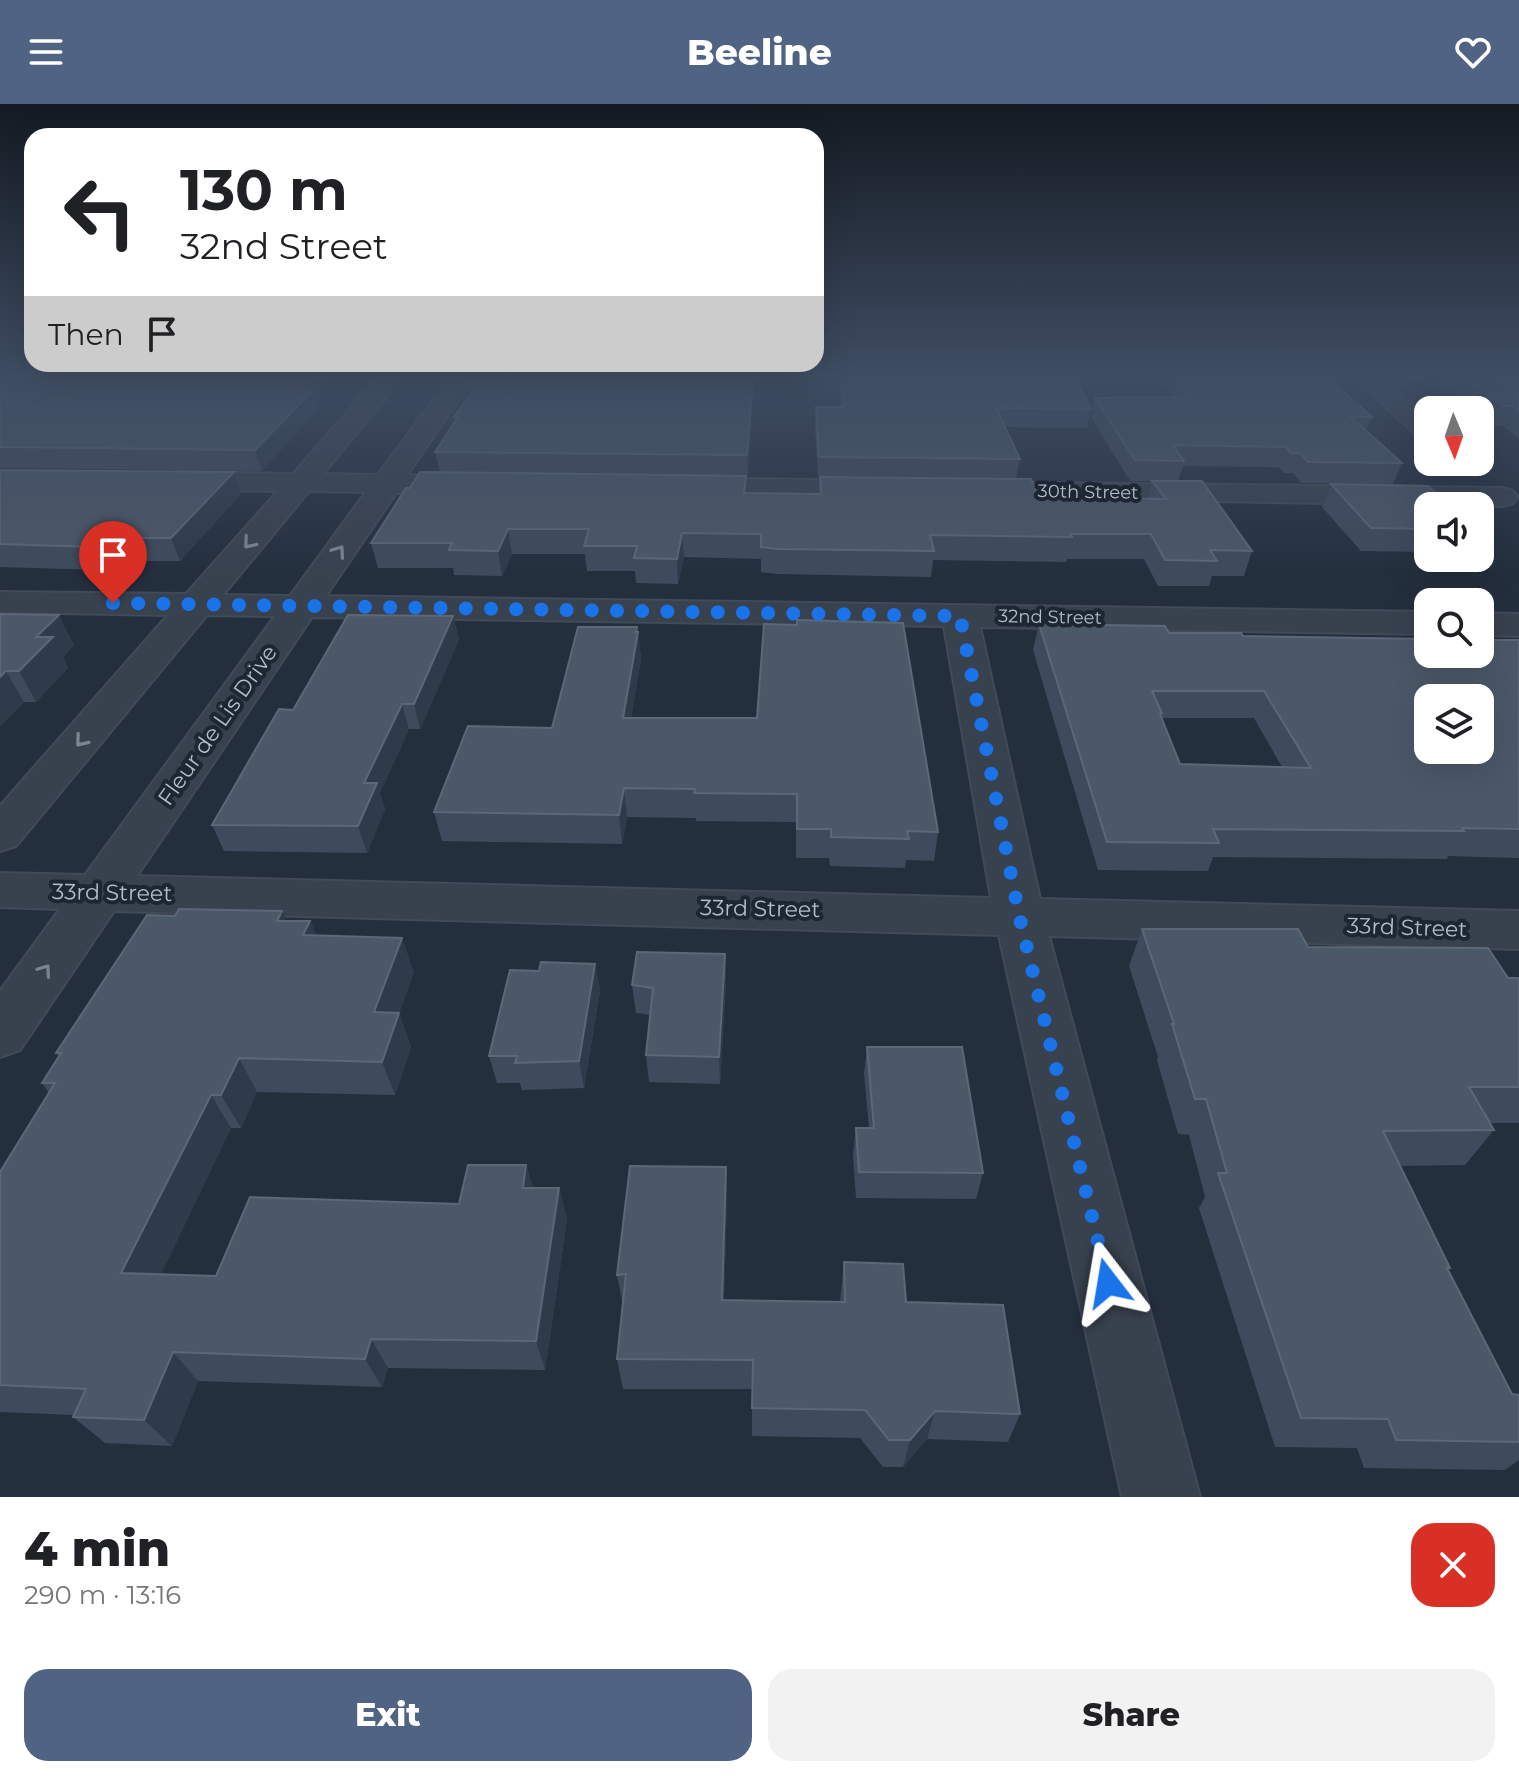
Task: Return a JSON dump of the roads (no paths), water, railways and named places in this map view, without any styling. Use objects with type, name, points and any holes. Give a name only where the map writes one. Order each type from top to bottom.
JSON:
[{"type":"street","points":[[0,835],[335,442]]},
{"type":"street","name":"Fleur de Lis Drive","points":[[0,1034],[416,442]]},
{"type":"street","points":[[1479,476],[1511,504]]},
{"type":"street","points":[[158,481],[498,485]]},
{"type":"street","points":[[657,487],[913,490]]},
{"type":"street","name":"30th Street","points":[[945,490],[1511,504]]},
{"type":"street","name":"32nd Street","points":[[0,602],[1414,623]]},
{"type":"street","points":[[960,616],[1019,915],[1161,1497]]},
{"type":"street","points":[[1494,624],[1519,625]]},
{"type":"street","name":"33rd Street","points":[[0,890],[1519,930]]}]
